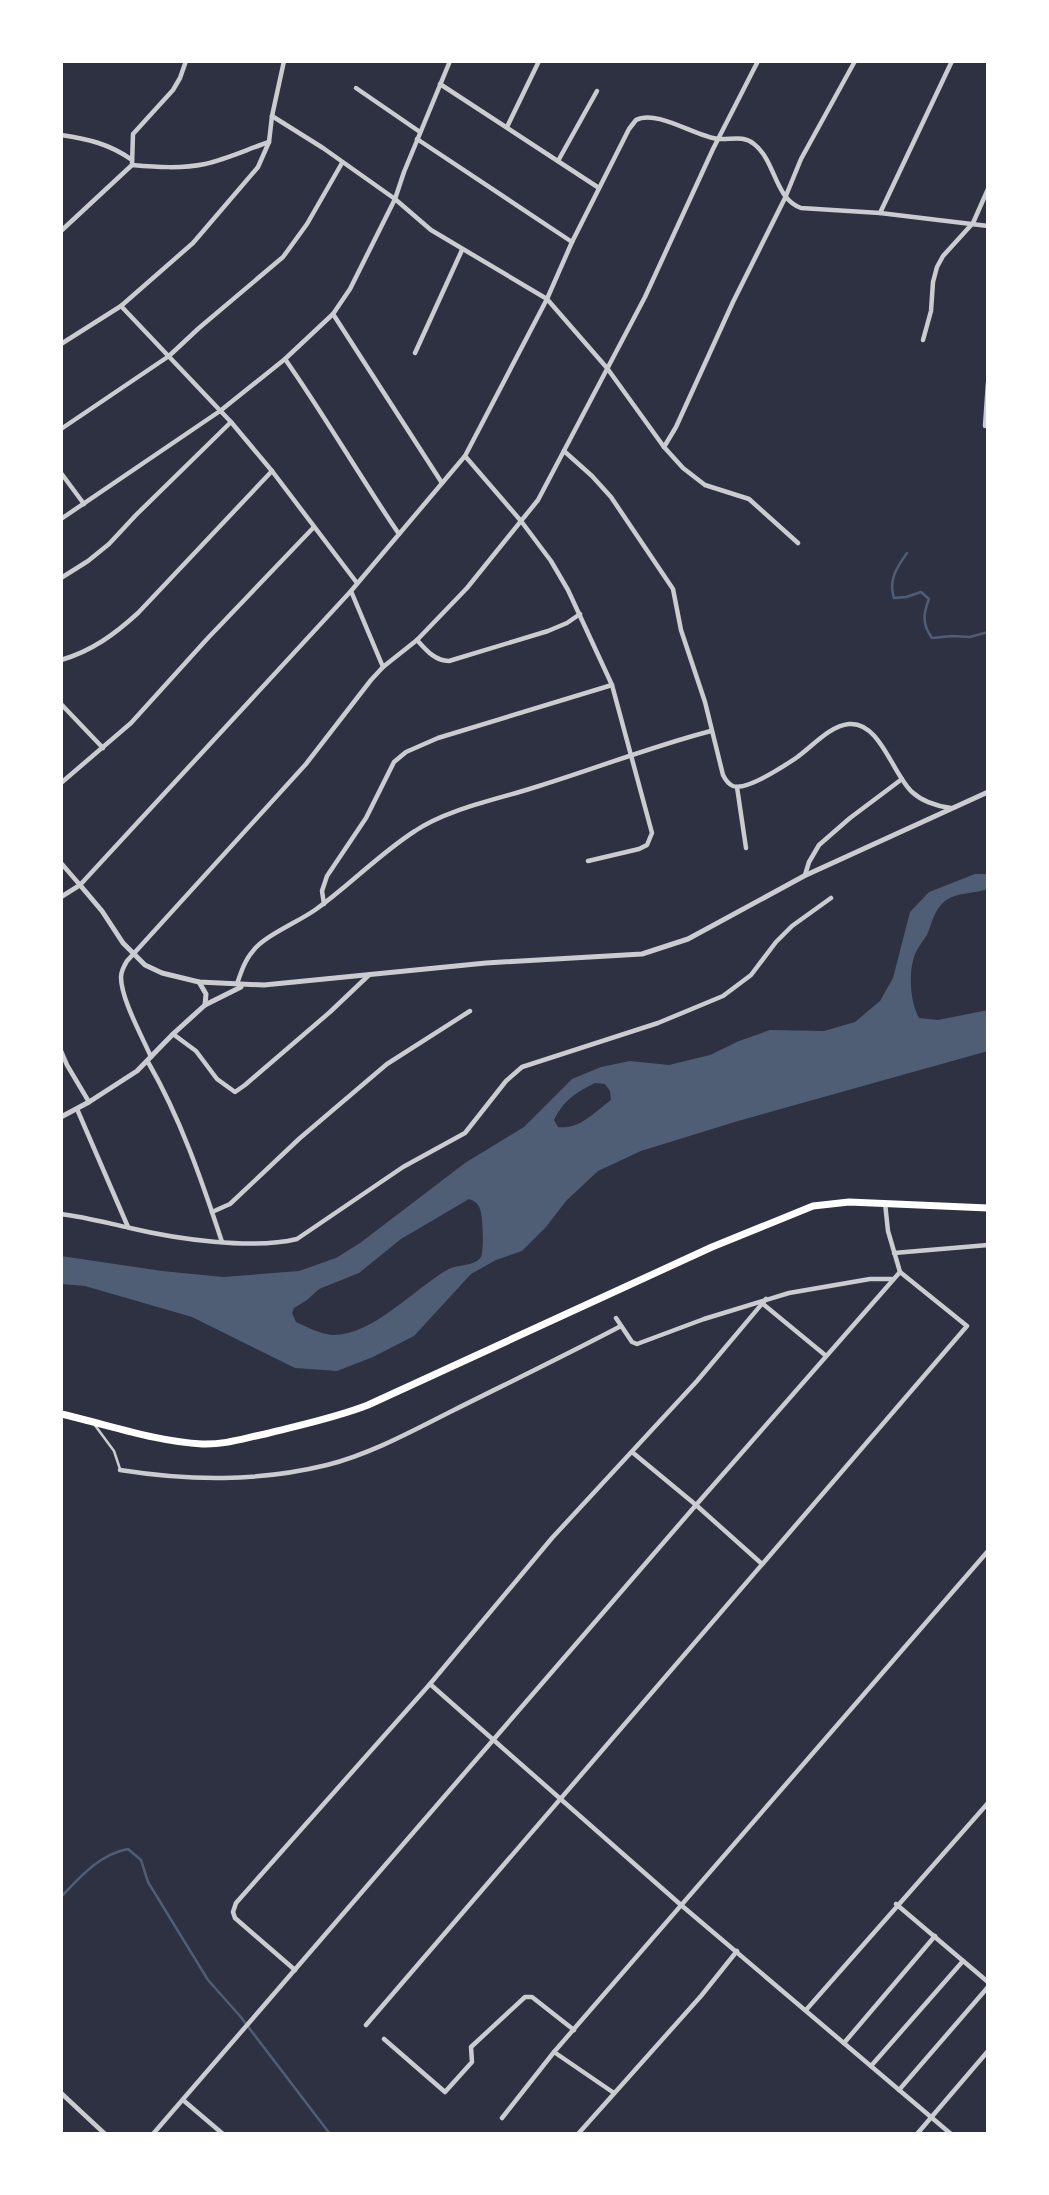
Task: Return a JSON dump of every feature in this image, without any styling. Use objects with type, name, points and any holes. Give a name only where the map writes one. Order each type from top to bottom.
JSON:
[{"type":"main road","points":[[61,1414],[141,1434],[203,1444],[230,1442],[356,1410],[712,1247],[773,1221],[826,1204],[849,1202],[988,1208]]},
{"type":"street","points":[[61,231],[132,163],[134,134],[173,90],[186,61]]},
{"type":"street","points":[[61,344],[121,306],[193,243],[214,222],[258,167],[270,142],[272,116],[284,61]]},
{"type":"street","points":[[61,519],[220,411],[285,359],[333,314],[350,289],[394,199],[450,61]]},
{"type":"street","points":[[507,127],[539,61]]},
{"type":"street","points":[[222,1242],[166,1095],[134,1021],[121,977],[123,969],[306,764],[383,667],[417,640],[487,566],[538,500],[645,297],[706,163],[758,61]]},
{"type":"street","points":[[664,447],[785,198],[801,159],[855,61]]},
{"type":"street","points":[[880,214],[952,61]]},
{"type":"street","points":[[440,83],[599,188]]},
{"type":"street","points":[[356,88],[420,132]]},
{"type":"street","points":[[558,160],[597,91]]},
{"type":"street","points":[[272,116],[323,148],[394,199],[431,230],[547,299],[607,368],[682,468],[705,485],[749,499],[798,543]]},
{"type":"street","points":[[61,897],[80,885],[351,591],[465,456],[547,299],[572,242],[629,129],[638,118],[656,120],[712,138],[746,139],[762,153],[785,198],[792,205],[801,208],[988,226]]},
{"type":"street","points":[[61,135],[110,146],[132,163],[165,168],[207,163],[270,142]]},
{"type":"street","points":[[417,139],[572,242]]},
{"type":"street","points":[[61,429],[169,356],[283,257],[307,224],[342,163]]},
{"type":"street","points":[[923,340],[931,311],[937,267],[943,256],[973,223],[988,189]]},
{"type":"street","points":[[415,353],[462,250]]},
{"type":"street","points":[[121,306],[220,411],[272,471],[356,583]]},
{"type":"street","points":[[333,314],[442,483]]},
{"type":"street","points":[[285,359],[399,534]]},
{"type":"street","points":[[985,426],[988,383]]},
{"type":"street","points":[[61,578],[109,544],[230,422]]},
{"type":"street","points":[[564,451],[611,497],[673,589],[681,630],[705,702],[723,775],[730,784],[743,787],[796,758],[825,735],[849,724],[858,724],[870,731],[902,779],[920,799],[952,808]]},
{"type":"street","points":[[465,456],[521,521],[551,561],[580,614],[612,685],[652,833],[647,845],[639,849],[588,861]]},
{"type":"street","points":[[61,660],[99,644],[130,620],[272,471]]},
{"type":"street","points":[[61,473],[84,503]]},
{"type":"street","points":[[61,783],[149,704],[314,527]]},
{"type":"street","points":[[351,591],[383,667]]},
{"type":"street","points":[[417,640],[435,658],[449,661],[548,631],[580,614]]},
{"type":"street","points":[[324,904],[322,891],[327,876],[366,818],[394,762],[406,752],[438,738],[612,685]]},
{"type":"street","points":[[61,704],[103,748]]},
{"type":"street","points":[[237,985],[244,964],[258,945],[324,904],[414,831],[480,804],[711,731]]},
{"type":"street","points":[[804,876],[819,845],[902,779]]},
{"type":"street","points":[[737,787],[746,848]]},
{"type":"street","points":[[61,863],[145,965],[162,973],[199,982],[244,986],[499,962],[642,954],[688,939],[804,876],[988,792]]},
{"type":"street","points":[[61,1214],[129,1228],[222,1242],[277,1243],[305,1235],[403,1167],[465,1133],[517,1070],[659,1023],[723,996],[751,975],[792,926],[831,898]]},
{"type":"street","points":[[173,1034],[196,1051],[217,1079],[235,1092],[330,1012],[369,974]]},
{"type":"street","points":[[199,982],[206,994],[205,1005]]},
{"type":"street","points":[[61,1118],[150,1060],[173,1034],[205,1005],[244,986]]},
{"type":"street","points":[[212,1212],[230,1204],[300,1138],[387,1064],[470,1011]]},
{"type":"street","points":[[61,1051],[89,1102]]},
{"type":"street","points":[[77,1109],[129,1228]]},
{"type":"street","points":[[366,2025],[967,1326],[900,1272],[887,1228],[885,1203]]},
{"type":"street","points":[[894,1253],[988,1245]]},
{"type":"street","points":[[153,2134],[695,1505],[900,1272]]},
{"type":"street","points":[[616,1318],[632,1342],[637,1344],[704,1319],[789,1293],[870,1279],[893,1279]]},
{"type":"street","points":[[765,1302],[825,1355]]},
{"type":"street","points":[[295,1970],[233,1915],[236,1903],[430,1684],[552,1538],[697,1381],[765,1302]]},
{"type":"street","points":[[120,1470],[206,1479],[295,1472],[329,1464],[363,1453],[438,1418],[621,1326]]},
{"type":"street","points":[[632,1452],[762,1564]]},
{"type":"street","points":[[502,2118],[554,2052],[988,1551]]},
{"type":"street","points":[[430,1684],[681,1905],[951,2134]]},
{"type":"street","points":[[806,2010],[988,1803]]},
{"type":"street","points":[[897,1904],[988,1985],[899,2090]]},
{"type":"street","points":[[844,2043],[935,1936]]},
{"type":"street","points":[[578,2134],[701,1996],[737,1951]]},
{"type":"street","points":[[870,2066],[963,1961]]},
{"type":"street","points":[[384,2039],[447,2092],[472,2062],[471,2047],[525,1997],[532,1997],[574,2030]]},
{"type":"street","points":[[917,2134],[988,2051]]},
{"type":"street","points":[[554,2052],[614,2093]]},
{"type":"street","points":[[61,2094],[105,2134]]},
{"type":"street","points":[[183,2100],[223,2134]]},
{"type":"lane","points":[[92,1421],[114,1451],[120,1470]]},
{"type":"water","points":[[975,874],[988,874],[988,889],[955,896],[938,908],[927,935],[915,954],[911,978],[912,995],[919,1018],[938,1020],[988,1010],[988,1051],[738,1121],[641,1151],[598,1171],[566,1201],[546,1227],[522,1251],[496,1260],[471,1274],[414,1336],[373,1357],[337,1371],[295,1368],[192,1317],[85,1286],[61,1284],[61,1256],[223,1277],[299,1271],[336,1258],[360,1243],[465,1163],[524,1127],[572,1079],[601,1067],[630,1061],[669,1065],[710,1055],[770,1030],[824,1031],[855,1022],[880,1001],[893,978],[910,912],[929,892]],"holes":[[[595,1083],[605,1084],[610,1091],[611,1100],[580,1123],[558,1127],[554,1120],[566,1102]],[[469,1199],[477,1204],[481,1213],[483,1248],[478,1260],[447,1270],[362,1328],[332,1335],[296,1322],[292,1313],[294,1308],[319,1289],[359,1273],[401,1239]]]},
{"type":"waterway","points":[[907,553],[893,580],[894,598],[921,592],[929,599],[924,619],[932,638],[970,637],[988,632]]},
{"type":"waterway","points":[[61,1897],[91,1867],[108,1856],[128,1849],[141,1860],[148,1882],[208,1980],[240,2016],[330,2134]]}]
